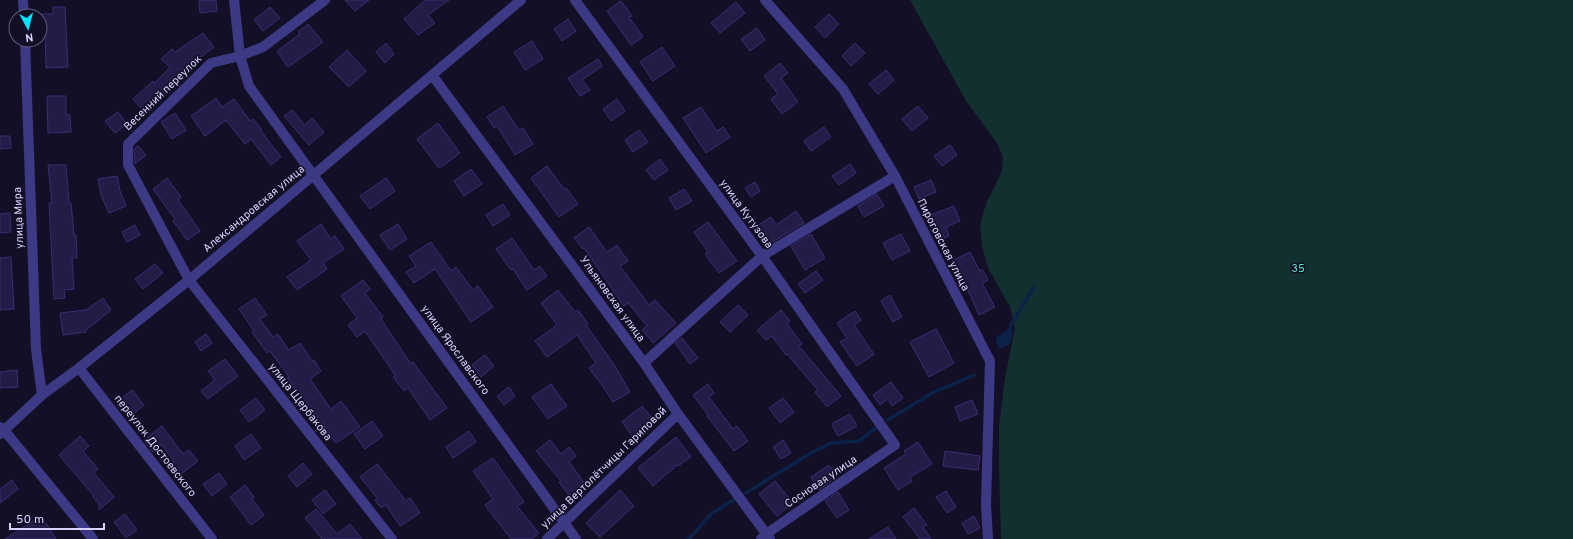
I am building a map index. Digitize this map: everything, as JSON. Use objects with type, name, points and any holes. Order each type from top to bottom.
[{"type":"street","name":"улица Ярославского","points":[[234,0],[240,56],[249,86],[576,539]]},
{"type":"street","name":"Весенний переулок","points":[[189,280],[128,164],[128,144],[211,63],[240,56],[263,47],[325,0]]},
{"type":"street","name":"Александровская улица","points":[[1,430],[42,395],[79,368],[189,280],[521,0]]},
{"type":"street","name":"улица Кутузова","points":[[575,0],[762,256],[895,445]]},
{"type":"street","name":"Пироговская улица","points":[[765,0],[843,89],[894,176],[990,361],[986,504],[988,539]]},
{"type":"street","name":"улица Мира","points":[[25,48],[36,349],[42,395]]},
{"type":"street","name":"Ульяновская улица","points":[[432,75],[644,363],[678,414],[766,537]]},
{"type":"street","points":[[644,363],[762,256],[894,176]]},
{"type":"street","name":"улица Щербакова","points":[[189,280],[392,539]]},
{"type":"street","name":"переулок Достоевского","points":[[79,368],[212,539]]},
{"type":"street","name":"улица Вертолётчицы Гариповой","points":[[547,539],[678,414]]},
{"type":"street","points":[[1,430],[93,539]]},
{"type":"street","name":"Сосновая улица","points":[[766,537],[895,445]]},
{"type":"green space","name":"35","points":[[910,0],[1573,0],[1573,539],[1001,539],[999,426],[1005,378],[1015,328],[1010,307],[988,268],[982,246],[980,225],[986,204],[1002,171],[1003,157],[997,143],[966,101]]},
{"type":"water","points":[[1011,325],[1013,331],[1010,344],[1000,349],[996,344],[997,337],[1006,331]]},
{"type":"building","points":[[216,0],[217,11],[200,13],[199,1]]},
{"type":"building","points":[[345,0],[369,0],[355,11]]},
{"type":"building","points":[[425,0],[449,0],[428,15],[435,23],[418,35],[404,19]]},
{"type":"building","points":[[621,1],[632,16],[629,17],[643,37],[631,45],[607,11]]},
{"type":"building","points":[[736,2],[745,13],[720,33],[711,23]]},
{"type":"building","points":[[53,7],[65,7],[68,67],[46,68],[45,48],[48,48],[48,14],[53,14]]},
{"type":"building","points":[[270,7],[280,18],[263,31],[254,20]]},
{"type":"building","points":[[829,14],[839,24],[825,38],[815,27]]},
{"type":"building","points":[[568,19],[576,31],[562,41],[554,29]]},
{"type":"building","points":[[308,24],[323,42],[288,67],[277,51],[300,34],[298,32]]},
{"type":"building","points":[[757,28],[765,40],[750,51],[741,39]]},
{"type":"building","points":[[203,33],[214,47],[189,66],[191,68],[174,84],[142,109],[133,99],[153,81],[155,83],[170,67],[161,59],[172,49],[175,52]]},
{"type":"building","points":[[532,41],[543,59],[525,70],[514,52]]},
{"type":"building","points":[[386,43],[394,54],[385,63],[376,52]]},
{"type":"building","points":[[855,43],[865,53],[851,66],[842,56]]},
{"type":"building","points":[[662,47],[675,66],[653,81],[640,62]]},
{"type":"building","points":[[347,50],[366,71],[349,87],[329,67]]},
{"type":"building","points":[[598,59],[602,66],[582,80],[590,90],[580,96],[568,78]]},
{"type":"building","points":[[780,63],[788,73],[781,78],[798,102],[782,114],[771,99],[778,94],[764,76]]},
{"type":"building","points":[[886,70],[894,80],[878,94],[869,84]]},
{"type":"building","points":[[47,96],[66,96],[66,115],[70,115],[71,132],[48,133]]},
{"type":"building","points":[[216,98],[222,107],[234,99],[250,121],[253,119],[262,130],[261,131],[281,157],[271,165],[251,139],[245,144],[226,120],[205,136],[191,116]]},
{"type":"building","points":[[617,99],[625,111],[611,121],[603,109]]},
{"type":"building","points":[[503,106],[519,130],[523,128],[533,144],[515,155],[497,126],[494,128],[487,117]]},
{"type":"building","points":[[918,106],[928,118],[912,131],[902,119]]},
{"type":"building","points":[[701,107],[717,131],[723,127],[730,137],[706,153],[683,118]]},
{"type":"building","points":[[292,110],[305,125],[312,118],[324,132],[309,145],[284,116]]},
{"type":"building","points":[[118,112],[127,124],[115,133],[105,121]]},
{"type":"building","points":[[175,113],[186,130],[172,139],[161,122]]},
{"type":"building","points":[[438,123],[460,153],[441,167],[438,167],[417,139]]},
{"type":"building","points":[[824,127],[831,137],[811,151],[804,141]]},
{"type":"building","points":[[639,130],[648,142],[633,152],[625,140]]},
{"type":"building","points":[[0,136],[10,136],[11,148],[0,149]]},
{"type":"building","points":[[950,145],[957,155],[942,166],[934,156]]},
{"type":"building","points":[[138,146],[146,155],[135,164],[134,149]]},
{"type":"building","points":[[660,159],[668,170],[654,180],[646,170]]},
{"type":"building","points":[[850,164],[856,173],[839,185],[832,176]]},
{"type":"building","points":[[48,165],[66,165],[69,203],[71,203],[74,235],[76,235],[77,258],[72,258],[74,289],[64,290],[65,298],[54,299],[49,203],[52,203]]},
{"type":"building","points":[[547,166],[564,189],[566,188],[578,204],[559,217],[531,178]]},
{"type":"building","points":[[471,169],[482,184],[464,196],[454,181]]},
{"type":"building","points":[[117,176],[120,191],[126,206],[109,213],[101,195],[98,179]]},
{"type":"building","points":[[167,178],[181,197],[178,200],[200,231],[187,240],[173,221],[175,219],[153,189]]},
{"type":"building","points":[[386,178],[395,191],[370,209],[360,196]]},
{"type":"building","points":[[931,180],[936,192],[919,199],[914,187]]},
{"type":"building","points":[[755,182],[760,191],[751,197],[745,188]]},
{"type":"building","points":[[684,189],[692,201],[676,210],[669,198]]},
{"type":"building","points":[[877,194],[884,206],[864,217],[858,206]]},
{"type":"building","points":[[503,204],[510,215],[493,226],[486,215]]},
{"type":"building","points":[[954,206],[960,221],[946,227],[949,236],[937,241],[928,216]]},
{"type":"building","points":[[796,211],[804,223],[769,244],[757,226],[771,217],[776,225]]},
{"type":"building","points":[[10,213],[11,232],[0,233],[0,214]]},
{"type":"building","points":[[708,222],[737,261],[719,273],[705,254],[708,252],[694,232]]},
{"type":"building","points":[[321,224],[331,239],[335,236],[344,249],[323,263],[327,269],[297,290],[287,277],[311,260],[297,241]]},
{"type":"building","points":[[398,224],[407,239],[390,250],[380,235]]},
{"type":"building","points":[[135,225],[140,235],[127,242],[122,232]]},
{"type":"building","points":[[589,227],[607,252],[617,245],[628,261],[620,266],[649,305],[655,300],[676,323],[653,343],[642,330],[647,326],[628,303],[624,306],[584,248],[583,249],[574,238]]},
{"type":"building","points":[[811,234],[825,258],[805,270],[791,246]]},
{"type":"building","points":[[901,234],[910,251],[892,260],[883,243]]},
{"type":"building","points":[[512,238],[534,270],[540,266],[547,276],[527,290],[513,269],[511,270],[496,249]]},
{"type":"building","points":[[431,242],[451,271],[456,267],[473,290],[478,286],[493,307],[471,322],[435,269],[414,283],[406,272],[416,266],[409,256]]},
{"type":"building","points":[[970,252],[980,271],[982,269],[988,280],[982,283],[995,307],[979,315],[961,275],[959,276],[952,261]]},
{"type":"building","points":[[11,257],[14,309],[0,310],[0,258]]},
{"type":"building","points":[[155,264],[163,273],[143,289],[135,279]]},
{"type":"building","points":[[816,271],[823,280],[805,293],[798,284]]},
{"type":"building","points":[[363,280],[370,289],[365,293],[383,317],[381,319],[411,364],[413,362],[447,408],[430,420],[408,388],[404,391],[393,377],[395,375],[365,331],[357,337],[348,325],[357,318],[341,296]]},
{"type":"building","points":[[558,290],[575,312],[578,310],[588,324],[586,325],[615,366],[630,392],[613,402],[589,368],[596,363],[577,335],[547,357],[535,341],[557,325],[541,303]]},
{"type":"building","points":[[890,295],[902,317],[893,322],[881,301]]},
{"type":"building","points":[[103,298],[111,310],[86,330],[86,332],[63,335],[60,313],[86,310]]},
{"type":"building","points":[[255,298],[267,315],[260,319],[273,337],[278,334],[289,350],[300,343],[312,361],[314,360],[321,371],[310,379],[331,409],[341,401],[360,427],[336,443],[287,378],[289,377],[270,351],[267,353],[252,332],[254,331],[239,309]]},
{"type":"building","points":[[738,305],[748,315],[730,332],[720,322]]},
{"type":"building","points":[[781,310],[790,321],[787,324],[802,344],[799,346],[841,396],[827,407],[815,392],[818,390],[787,354],[786,355],[772,336],[766,340],[757,330]]},
{"type":"building","points":[[855,311],[861,320],[854,325],[874,354],[857,366],[840,342],[847,338],[837,323]]},
{"type":"building","points":[[936,329],[954,363],[929,377],[910,342]]},
{"type":"building","points":[[206,334],[212,343],[201,351],[195,342]]},
{"type":"building","points":[[682,338],[698,358],[690,364],[675,343]]},
{"type":"building","points":[[485,355],[494,366],[481,377],[472,365]]},
{"type":"building","points":[[225,359],[238,376],[208,399],[201,391],[215,380],[208,371]]},
{"type":"building","points":[[17,370],[18,387],[0,388],[0,372]]},
{"type":"building","points":[[891,382],[903,398],[892,406],[888,399],[880,405],[873,395]]},
{"type":"building","points":[[551,384],[567,406],[548,419],[532,397]]},
{"type":"building","points":[[708,384],[714,393],[709,397],[733,429],[737,426],[748,441],[734,451],[693,395]]},
{"type":"building","points":[[509,387],[515,396],[504,405],[497,396]]},
{"type":"building","points":[[132,390],[144,405],[133,414],[129,410],[124,413],[116,403]]},
{"type":"building","points":[[256,398],[265,410],[249,422],[240,410]]},
{"type":"building","points":[[783,398],[794,412],[780,423],[769,408]]},
{"type":"building","points":[[972,400],[978,414],[960,421],[955,407]]},
{"type":"building","points":[[642,406],[655,422],[634,438],[622,422]]},
{"type":"building","points":[[850,414],[857,426],[838,436],[833,427],[833,423]]},
{"type":"building","points":[[372,421],[383,436],[365,449],[354,434]]},
{"type":"building","points":[[162,426],[183,454],[189,450],[198,461],[180,475],[171,464],[174,461],[162,445],[153,452],[144,440]]},
{"type":"building","points":[[469,431],[476,442],[453,458],[446,447]]},
{"type":"building","points":[[251,434],[261,448],[244,460],[235,446]]},
{"type":"building","points":[[80,436],[89,446],[83,451],[98,469],[94,473],[114,497],[99,510],[99,504],[93,497],[94,496],[59,455]]},
{"type":"building","points":[[676,437],[691,457],[678,466],[677,465],[653,486],[638,468]]},
{"type":"building","points":[[550,440],[561,454],[569,447],[576,456],[569,462],[586,485],[570,497],[559,482],[561,481],[536,451]]},
{"type":"building","points":[[783,440],[791,453],[781,459],[773,447]]},
{"type":"building","points":[[918,442],[932,464],[910,477],[912,481],[898,490],[884,468],[906,454],[904,451]]},
{"type":"building","points":[[945,451],[980,456],[978,470],[943,466]]},
{"type":"building","points":[[493,458],[524,502],[517,506],[539,533],[532,539],[511,539],[485,505],[493,499],[473,471]]},
{"type":"building","points":[[303,463],[312,474],[297,487],[288,476]]},
{"type":"building","points":[[377,464],[406,501],[410,498],[420,513],[400,526],[386,505],[381,508],[375,500],[377,498],[360,477]]},
{"type":"building","points":[[829,465],[836,475],[829,479],[831,481],[819,490],[811,477]]},
{"type":"building","points":[[219,473],[227,484],[212,496],[203,484]]},
{"type":"building","points":[[12,480],[18,489],[0,503],[0,489]]},
{"type":"building","points":[[775,481],[793,503],[777,516],[759,494]]},
{"type":"building","points":[[245,485],[254,497],[252,499],[264,515],[251,525],[230,497]]},
{"type":"building","points":[[325,490],[336,504],[323,514],[312,500]]},
{"type":"building","points":[[620,490],[634,506],[600,537],[586,523]]},
{"type":"building","points":[[946,491],[956,507],[947,513],[936,497]]},
{"type":"building","points":[[838,492],[849,510],[837,518],[825,501]]},
{"type":"building","points":[[914,508],[927,525],[923,527],[931,539],[920,539],[903,517]]},
{"type":"building","points":[[316,509],[337,534],[350,524],[362,539],[322,539],[305,518]]},
{"type":"building","points":[[125,514],[137,530],[126,538],[114,522]]},
{"type":"building","points":[[41,516],[56,539],[5,539]]},
{"type":"building","points":[[974,516],[980,528],[968,534],[962,523]]},
{"type":"building","points":[[888,527],[896,539],[869,539]]},
{"type":"waterway","points":[[1011,325],[1034,287]]},
{"type":"waterway","points":[[888,420],[932,393],[974,375]]},
{"type":"waterway","points":[[746,493],[809,454],[831,443],[859,441],[876,428]]},
{"type":"waterway","points":[[689,539],[711,514],[735,499]]}]
